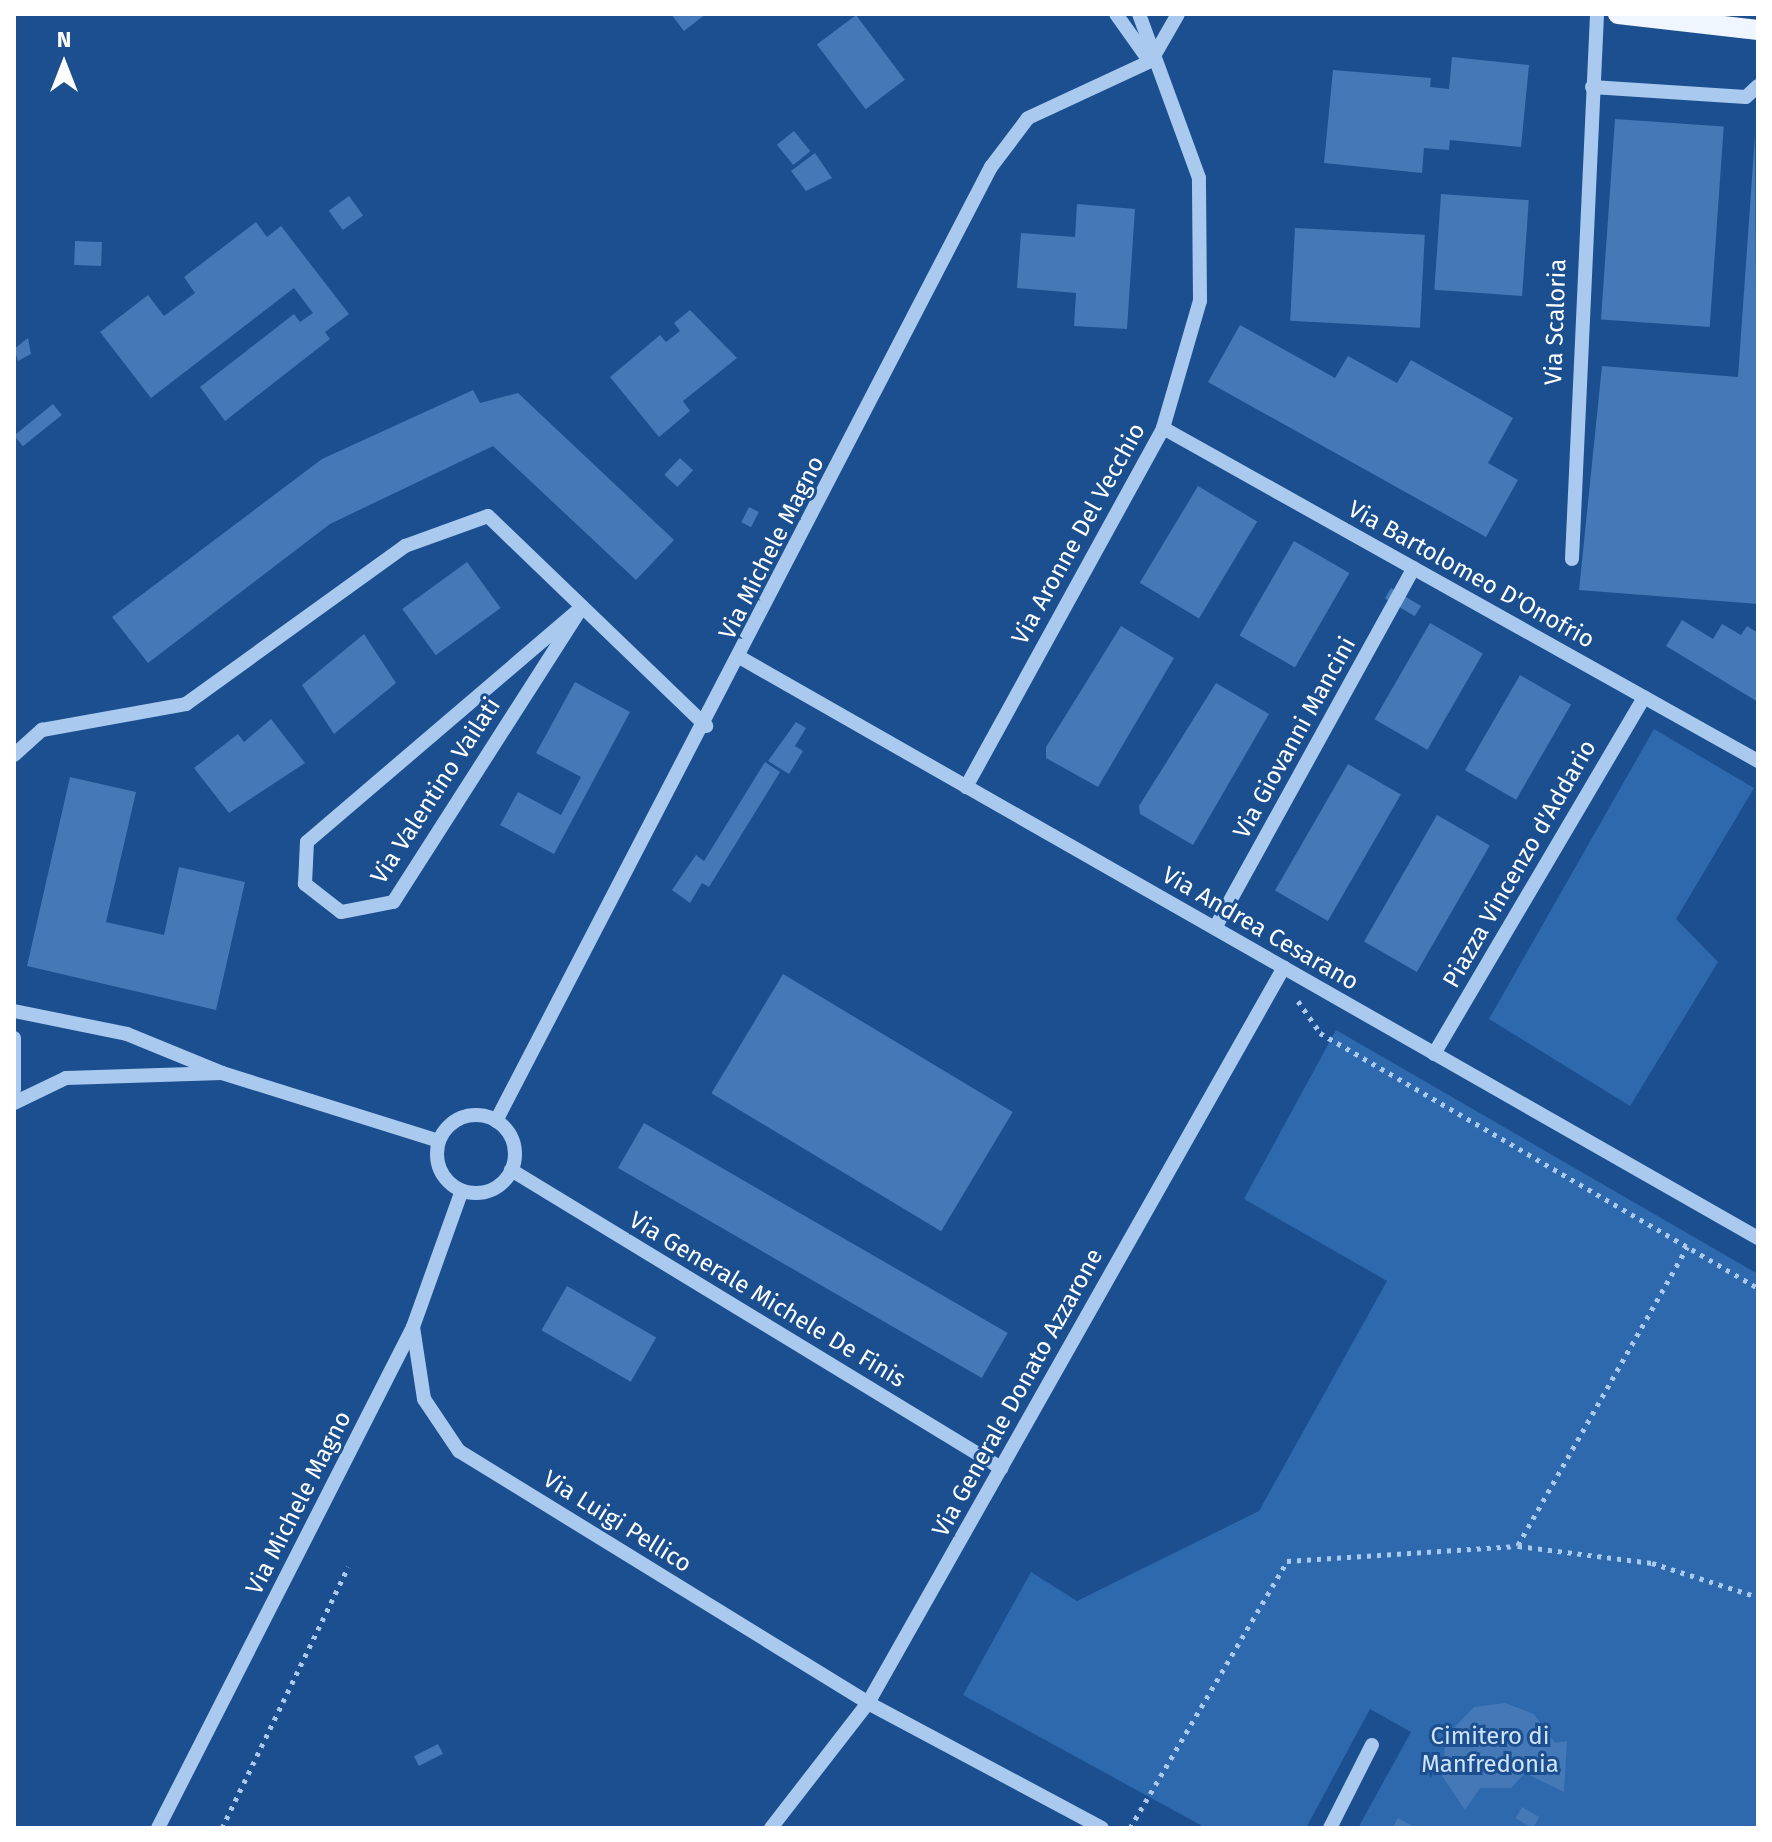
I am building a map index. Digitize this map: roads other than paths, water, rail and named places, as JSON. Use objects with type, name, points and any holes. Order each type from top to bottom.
[{"type":"main road","points":[[1618,14],[1758,30]]},
{"type":"street","points":[[1116,14],[1151,61],[1178,14]]},
{"type":"street","name":"Via Aronne Del Vecchio","points":[[966,787],[1163,428],[1200,301],[1199,178],[1151,61],[1139,14]]},
{"type":"street","name":"Via Scaloria","points":[[1572,559],[1597,14]]},
{"type":"street","name":"Via Michele Magno","points":[[496,1121],[706,726],[991,167],[1028,118],[1151,61]]},
{"type":"street","points":[[1592,87],[1746,97],[1758,86]]},
{"type":"street","name":"Via Bartolomeo D'Onofrio","points":[[1163,428],[1758,761]]},
{"type":"street","points":[[14,755],[42,730],[186,704],[405,546],[488,516],[706,726]]},
{"type":"street","name":"Via Giovanni Mancini","points":[[1215,928],[1414,568]]},
{"type":"street","name":"Via Valentino Vailati","points":[[582,607],[393,902],[341,912],[305,884],[307,842],[582,607]]},
{"type":"street","name":"Via Andrea Cesarano","points":[[741,658],[1758,1238]]},
{"type":"street","name":"Piazza Vincenzo d'Addario","points":[[1434,1054],[1644,697]]},
{"type":"street","name":"Via Generale Donato Azzarone","points":[[771,1828],[868,1703],[1284,967]]},
{"type":"street","points":[[14,1011],[127,1034],[222,1073],[439,1141]]},
{"type":"street","points":[[14,1038],[14,1090]]},
{"type":"street","points":[[14,1103],[66,1078],[222,1073]]},
{"type":"street","points":[[463,1118],[496,1121],[514,1149],[511,1170],[490,1190],[462,1190],[439,1166],[439,1141],[463,1118]]},
{"type":"street","name":"Via Generale Michele De Finis","points":[[511,1170],[1001,1468]]},
{"type":"street","name":"Via Michele Magno","points":[[158,1828],[413,1327],[462,1190]]},
{"type":"street","name":"Via Luigi Pellico","points":[[413,1327],[424,1399],[459,1451],[868,1703],[1102,1828]]},
{"type":"street","points":[[1330,1828],[1372,1745]]},
{"type":"park label","name":"Cimitero di Manfredonia","points":[[1490,1751]]}]
